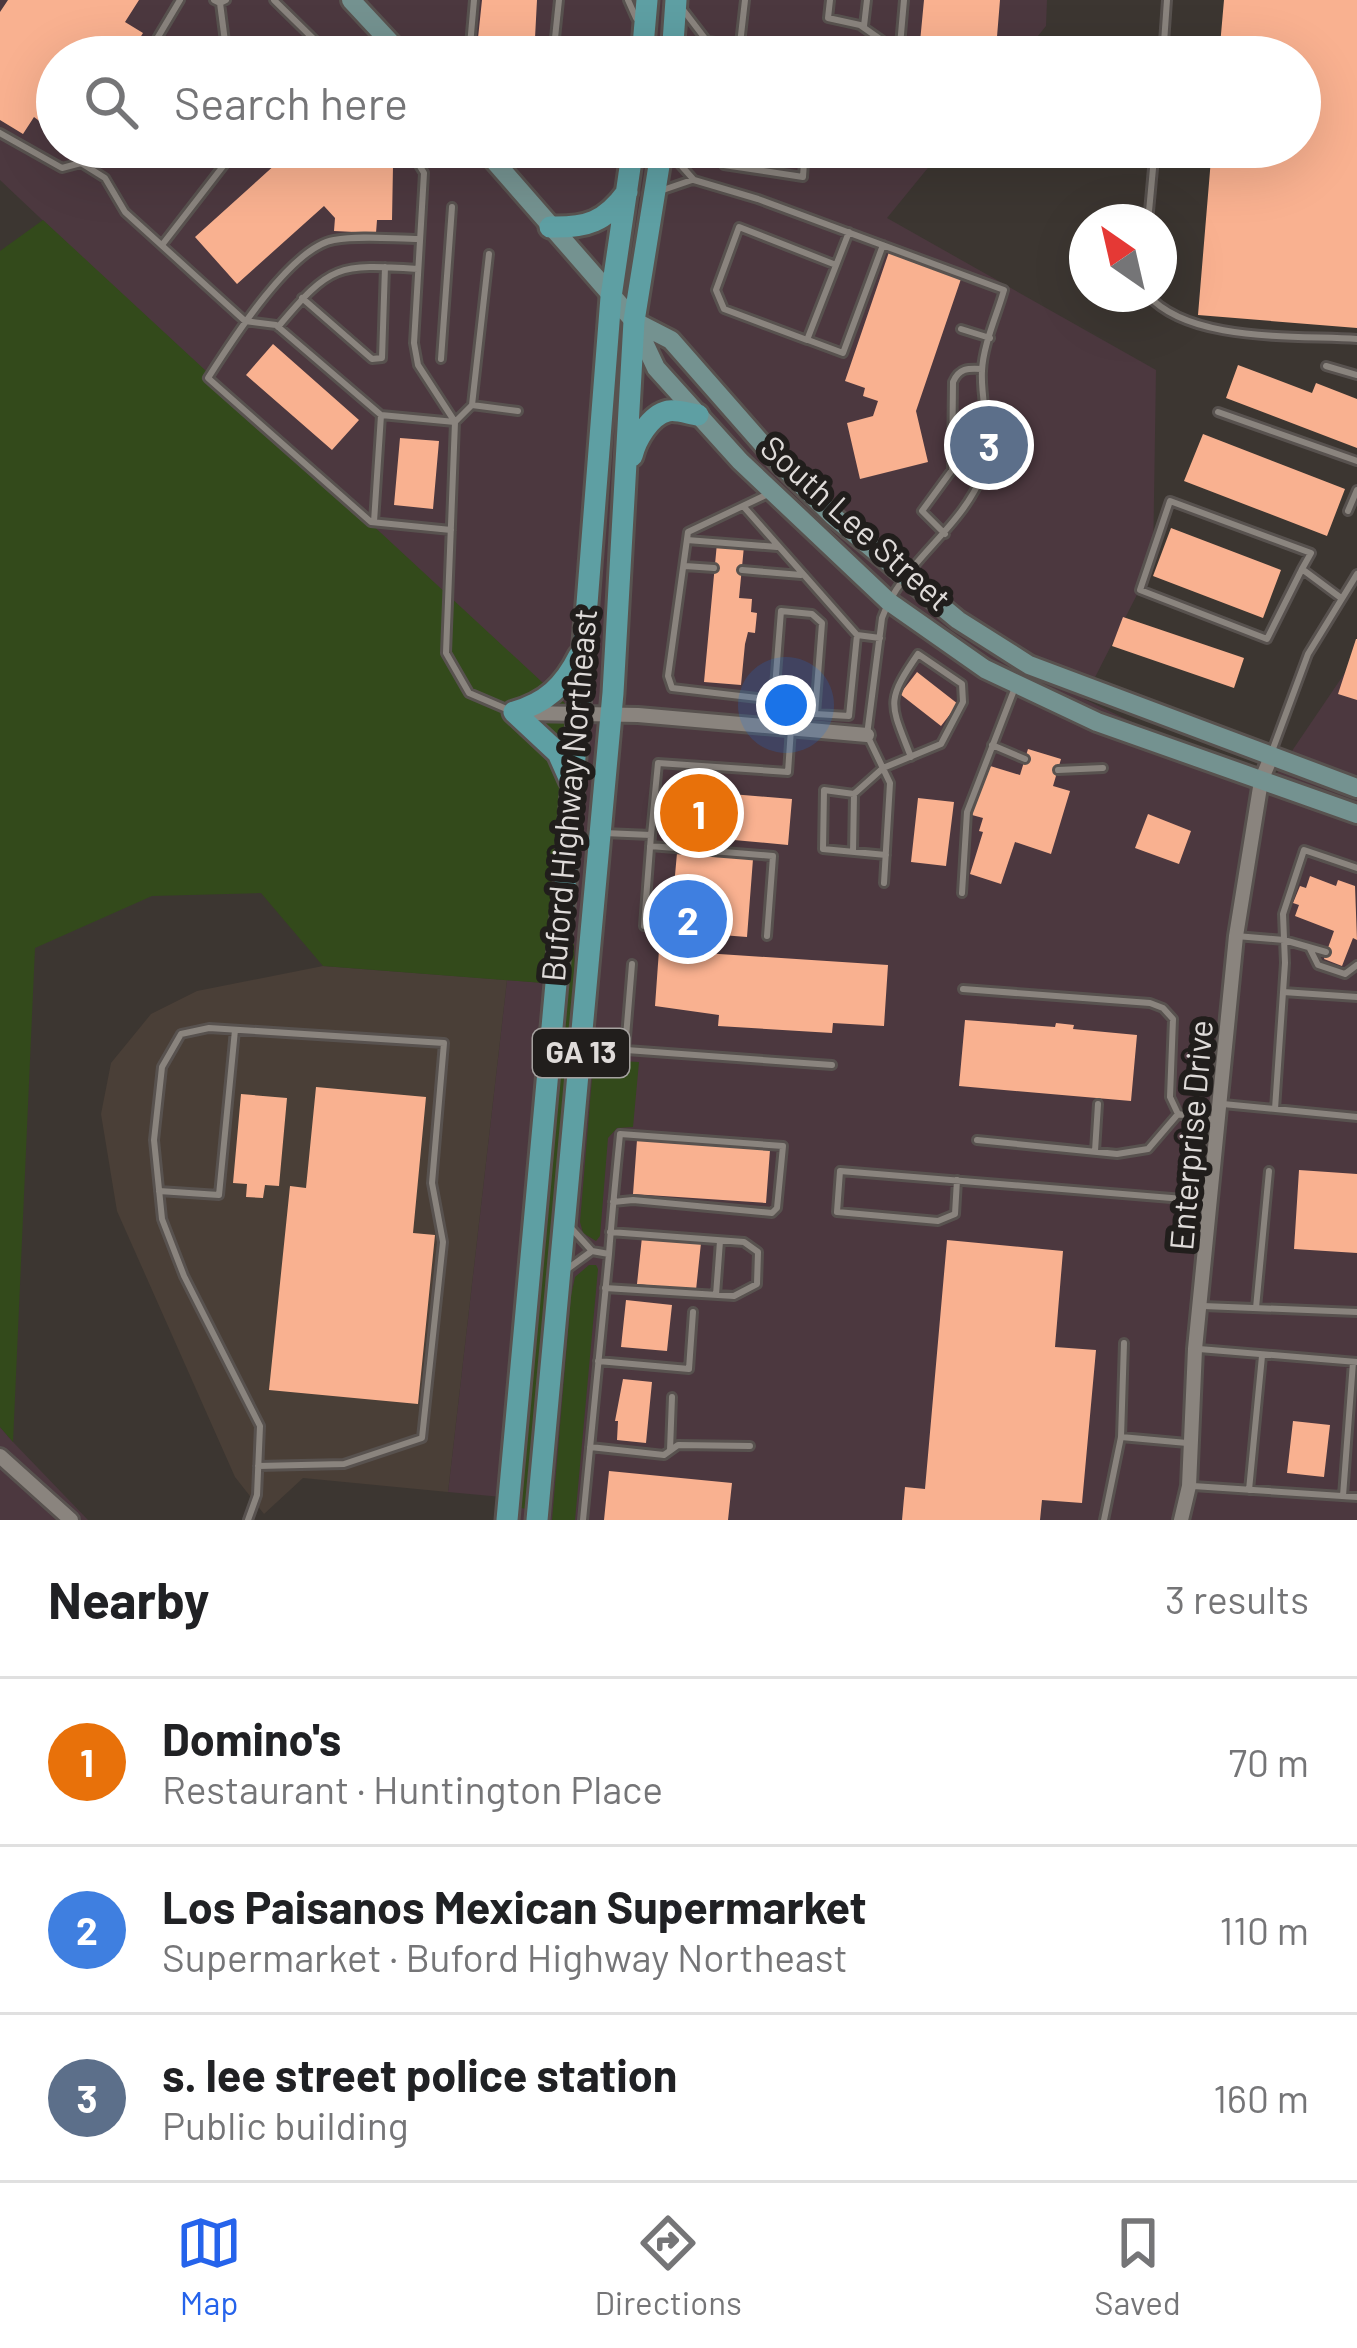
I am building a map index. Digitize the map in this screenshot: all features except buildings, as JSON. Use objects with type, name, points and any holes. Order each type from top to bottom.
[{"type":"main road","points":[[351,0],[384,36]]},
{"type":"main road","points":[[644,36],[647,0]]},
{"type":"main road","points":[[674,36],[677,0]]},
{"type":"main road","name":"South Lee Street","points":[[500,168],[634,321],[656,368],[698,415],[771,492],[888,602],[985,669],[1096,722],[1357,814]]},
{"type":"main road","name":"Buford Highway Northeast","points":[[537,1520],[601,833],[634,321],[660,168]]},
{"type":"main road","points":[[550,227],[583,228],[599,222],[631,169]]},
{"type":"main road","name":"GA 13","points":[[507,1520],[611,297],[631,169]]},
{"type":"main road","name":"South Lee Street","points":[[634,321],[671,340],[779,463],[958,620],[1029,665],[1357,788]]},
{"type":"main road","points":[[625,486],[635,443],[652,420],[668,411],[698,415]]},
{"type":"main road","points":[[514,712],[549,697],[569,676],[584,648]]},
{"type":"main road","points":[[514,712],[558,753],[572,786]]},
{"type":"street","points":[[514,712],[867,735]]},
{"type":"street","name":"Enterprise Drive","points":[[1181,1520],[1189,1486],[1196,1349],[1236,936],[1262,781],[1271,757]]},
{"type":"street","points":[[0,1456],[71,1520]]},
{"type":"lane","points":[[159,36],[180,0]]},
{"type":"lane","points":[[274,0],[311,36]]},
{"type":"lane","points":[[471,36],[473,0]]},
{"type":"lane","points":[[555,36],[559,0]]},
{"type":"lane","points":[[628,0],[639,36]]},
{"type":"lane","points":[[677,0],[702,36]]},
{"type":"lane","points":[[737,36],[745,0]]},
{"type":"lane","points":[[830,0],[827,18],[864,27],[876,36]]},
{"type":"lane","points":[[864,27],[868,0]]},
{"type":"lane","points":[[901,36],[904,0]]},
{"type":"lane","points":[[1164,36],[1167,0]]},
{"type":"lane","points":[[220,1],[224,36]]},
{"type":"lane","points":[[0,133],[36,153]]},
{"type":"lane","points":[[88,168],[105,178],[125,212],[245,321],[278,327],[381,415],[455,422]]},
{"type":"lane","points":[[161,245],[221,168]]},
{"type":"lane","points":[[421,168],[414,343],[418,365],[455,422],[446,653],[469,693],[514,712]]},
{"type":"lane","points":[[680,168],[694,180],[1004,290],[982,368],[986,466],[969,505],[888,602],[867,735]]},
{"type":"lane","points":[[744,168],[802,177],[803,168]]},
{"type":"lane","points":[[1150,204],[1153,168]]},
{"type":"lane","points":[[656,192],[694,180]]},
{"type":"lane","points":[[440,359],[452,207]]},
{"type":"lane","points":[[836,265],[739,227],[716,290],[724,309],[843,353],[883,245]]},
{"type":"lane","points":[[807,340],[849,232]]},
{"type":"lane","points":[[420,238],[330,240],[304,255],[245,321],[208,378],[374,522],[451,530]]},
{"type":"lane","points":[[455,422],[472,405],[490,254]]},
{"type":"lane","points":[[278,327],[329,273],[359,266],[418,269]]},
{"type":"lane","points":[[302,298],[372,359],[382,358],[385,267]]},
{"type":"lane","points":[[1168,312],[1204,328],[1357,339]]},
{"type":"lane","points":[[961,329],[990,338]]},
{"type":"lane","points":[[1326,366],[1357,375]]},
{"type":"lane","points":[[945,534],[922,511],[952,470],[953,382],[967,368],[982,368]]},
{"type":"lane","points":[[472,405],[518,411]]},
{"type":"lane","points":[[1218,412],[1357,461]]},
{"type":"lane","points":[[374,522],[381,415]]},
{"type":"lane","points":[[1348,511],[1357,490]]},
{"type":"lane","points":[[771,492],[688,532],[668,676],[672,688],[774,700]]},
{"type":"lane","points":[[1170,501],[1311,553],[1302,569],[1267,639],[1140,590],[1170,501]]},
{"type":"lane","points":[[744,507],[857,635],[880,638]]},
{"type":"lane","points":[[687,540],[777,547]]},
{"type":"lane","points":[[685,566],[714,568]]},
{"type":"lane","points":[[1302,569],[1341,598]]},
{"type":"lane","points":[[742,571],[801,575]]},
{"type":"lane","points":[[1271,757],[1308,654],[1357,574]]},
{"type":"lane","points":[[815,713],[822,622],[812,614],[782,611],[774,700],[780,710],[849,716],[867,735],[890,783],[884,883]]},
{"type":"lane","points":[[911,757],[896,718],[893,689],[931,632]]},
{"type":"lane","points":[[849,716],[857,635]]},
{"type":"lane","points":[[853,852],[854,794],[883,768],[941,744],[963,702],[962,684],[918,654]]},
{"type":"lane","points":[[962,893],[967,812],[1017,685]]},
{"type":"lane","points":[[644,926],[658,763],[788,772],[792,727]]},
{"type":"lane","points":[[992,745],[1025,759]]},
{"type":"lane","points":[[1058,770],[1103,768]]},
{"type":"lane","points":[[854,794],[824,790],[823,849],[886,855]]},
{"type":"lane","points":[[601,833],[650,835]]},
{"type":"lane","points":[[650,846],[773,856],[767,936]]},
{"type":"lane","points":[[1275,1109],[1285,940],[1282,914],[1304,850],[1357,868]]},
{"type":"lane","points":[[1236,936],[1285,940],[1326,952]]},
{"type":"lane","points":[[1309,946],[1318,965],[1345,974],[1357,965]]},
{"type":"lane","points":[[1345,960],[1357,965]]},
{"type":"lane","points":[[625,1049],[632,964]]},
{"type":"lane","points":[[963,989],[1150,1003],[1163,1008],[1173,1018],[1170,1097],[1178,1114]]},
{"type":"lane","points":[[1283,992],[1357,997]]},
{"type":"lane","points":[[248,1520],[257,1495],[258,1466],[260,1426],[184,1276],[162,1219],[154,1140],[162,1067],[181,1034],[208,1028],[444,1042],[432,1183],[443,1242],[422,1438],[344,1464],[258,1466]]},
{"type":"lane","points":[[159,1191],[219,1195],[235,1030]]},
{"type":"lane","points":[[582,1046],[832,1064]]},
{"type":"lane","points":[[1095,1151],[1098,1104]]},
{"type":"lane","points":[[1221,1104],[1357,1117]]},
{"type":"lane","points":[[1178,1114],[1218,1121]]},
{"type":"lane","points":[[977,1140],[1117,1154],[1148,1149],[1178,1114]]},
{"type":"lane","points":[[583,1520],[620,1134],[783,1146],[777,1208],[772,1213],[614,1202]]},
{"type":"lane","points":[[957,1180],[955,1214],[938,1221],[837,1212],[840,1171],[957,1180],[1211,1202]]},
{"type":"lane","points":[[1256,1308],[1269,1171]]},
{"type":"lane","points":[[566,1220],[592,1251],[609,1254]]},
{"type":"lane","points":[[605,1288],[734,1296],[758,1284],[758,1252],[744,1242],[610,1232]]},
{"type":"lane","points":[[716,1294],[720,1240]]},
{"type":"lane","points":[[561,1275],[592,1251]]},
{"type":"lane","points":[[1203,1306],[1357,1312]]},
{"type":"lane","points":[[598,1361],[689,1369],[693,1312]]},
{"type":"lane","points":[[1104,1520],[1121,1437],[1124,1343]]},
{"type":"lane","points":[[1196,1349],[1355,1362],[1343,1496]]},
{"type":"lane","points":[[1249,1490],[1262,1354]]},
{"type":"lane","points":[[670,1450],[672,1397]]},
{"type":"lane","points":[[1121,1437],[1191,1444]]},
{"type":"lane","points":[[590,1447],[664,1454],[678,1444],[750,1446]]},
{"type":"lane","points":[[1189,1486],[1357,1497]]},
{"type":"shaded area","points":[[0,0],[1047,0],[1046,26],[1038,36],[36,36],[36,168],[928,168],[887,218],[1156,370],[1153,563],[1084,699],[1207,758],[1275,776],[1357,655],[1357,1520],[513,1520],[513,1498],[448,1492],[507,980],[556,984],[186,356],[0,180]]},
{"type":"shaded area","points":[[323,966],[507,980],[448,1492],[303,1478],[264,1514],[235,1477],[117,1211],[101,1114],[111,1063],[151,1014],[197,991]]},
{"type":"shaded area","points":[[0,1427],[13,1442],[88,1520],[0,1520]]},
{"type":"green space","points":[[43,220],[583,720],[557,984],[323,966],[261,893],[152,896],[35,948],[13,1442],[0,1427],[0,251]]},
{"type":"green space","points":[[568,943],[574,944],[575,975],[527,1509],[521,1508],[520,1470]]},
{"type":"green space","points":[[601,1060],[639,1062],[633,1127],[617,1128],[608,1138],[596,1241],[583,1233],[580,1222],[593,1066]]},
{"type":"green space","points":[[589,1265],[598,1269],[575,1520],[552,1520],[571,1296],[575,1277]]},
{"type":"place","name":"s. lee street police station","points":[[989,445]]},
{"type":"place","name":"Domino's","points":[[699,813]]},
{"type":"place","name":"Los Paisanos Mexican Supermarket","points":[[688,919]]}]
